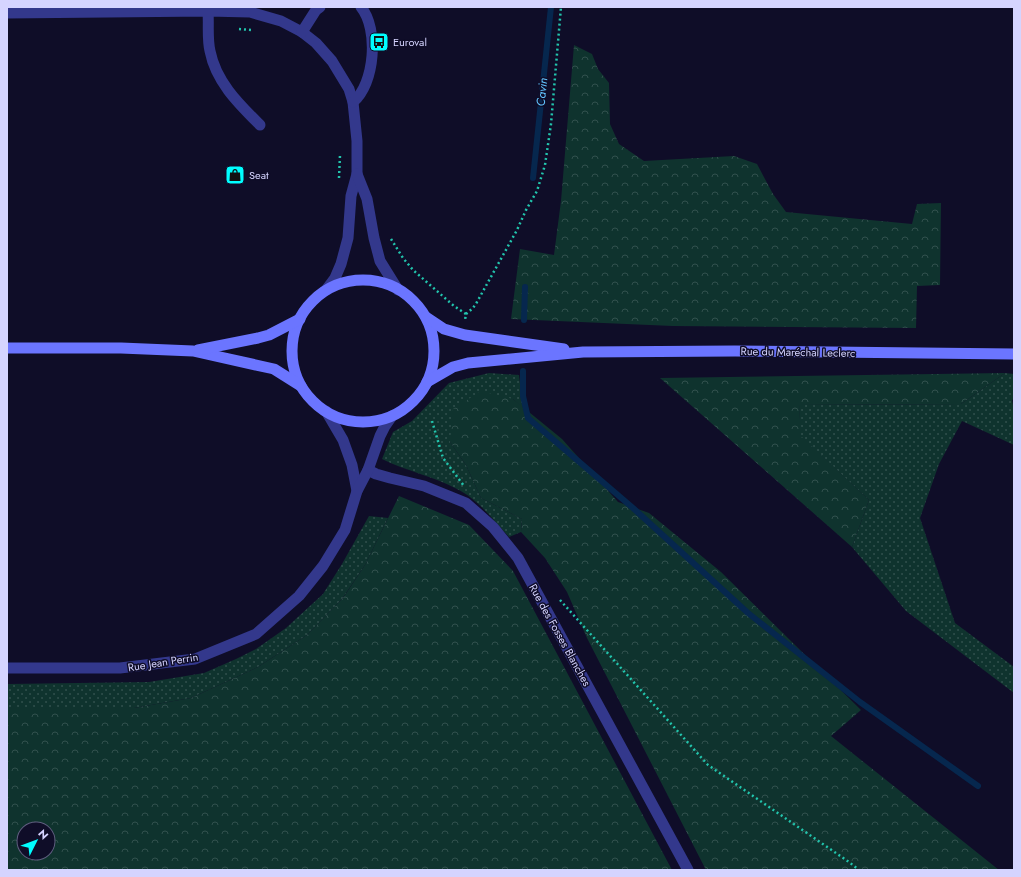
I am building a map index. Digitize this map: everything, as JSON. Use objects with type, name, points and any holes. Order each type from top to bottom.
[{"type":"main road","points":[[369,280],[391,286],[398,290],[410,298],[426,317],[434,341],[433,365],[427,382],[424,388],[408,407],[387,419],[363,423],[338,419],[317,406],[302,390],[293,369],[291,346],[296,324],[308,304],[326,290],[347,281],[369,280]]},
{"type":"main road","name":"Rue du Maréchal Leclerc","points":[[426,317],[444,328],[465,335],[583,352]]},
{"type":"main road","points":[[193,351],[258,338],[300,319]]},
{"type":"main road","points":[[7,348],[122,348],[193,351],[274,369],[301,386]]},
{"type":"main road","name":"Rue du Maréchal Leclerc","points":[[427,382],[453,367],[468,363],[583,352],[735,351],[1014,354]]},
{"type":"street","points":[[302,32],[316,10],[320,7]]},
{"type":"street","points":[[353,102],[367,82],[373,54],[370,26],[365,11],[361,7]]},
{"type":"street","points":[[7,13],[129,9],[250,12],[281,21],[302,32],[316,43],[332,61],[350,89],[353,102],[357,141],[357,174],[351,196],[348,238],[341,264],[335,278],[326,290]]},
{"type":"street","points":[[208,11],[210,51],[219,77],[239,104],[260,125]]},
{"type":"street","points":[[357,174],[367,199],[380,261],[398,290]]},
{"type":"street","name":"Rue Jean Perrin","points":[[326,411],[343,440],[352,465],[357,491]]},
{"type":"street","name":"Rue Jean Perrin","points":[[7,668],[120,668],[195,659],[256,634],[299,596],[323,566],[345,530],[357,491],[368,470],[380,436],[392,416]]},
{"type":"street","name":"Rue des Fosses Blanches","points":[[368,470],[383,476],[424,486],[466,503],[493,526],[518,558],[688,870]]},
{"type":"path","points":[[465,325],[466,314],[477,302],[537,191],[545,165],[561,7]]},
{"type":"path","points":[[389,235],[403,258],[413,270],[454,306],[466,314]]},
{"type":"path","points":[[432,421],[443,458],[466,487]]},
{"type":"path","points":[[559,599],[708,765],[859,870]]},
{"type":"green space","points":[[574,45],[592,54],[598,69],[609,83],[610,124],[619,144],[644,161],[734,156],[757,164],[773,194],[786,212],[912,224],[917,204],[941,203],[940,285],[917,286],[916,328],[673,326],[511,319],[520,249],[554,255],[561,201]]},
{"type":"green space","points":[[489,373],[519,375],[523,408],[513,399],[450,442],[466,465],[481,498],[522,519],[521,532],[509,537],[472,498],[465,493],[448,484],[382,459],[393,432],[412,421],[449,383]]},
{"type":"green space","points":[[1005,373],[1014,374],[1014,399],[1012,400],[1014,410],[1014,445],[962,421],[939,464],[920,518],[955,623],[1014,667],[1014,693],[906,611],[852,547],[869,500],[800,436],[799,405],[961,404]]},
{"type":"green space","points":[[1005,373],[961,404],[799,405],[801,436],[869,500],[852,547],[660,378]]},
{"type":"green space","points":[[481,391],[513,399],[562,439],[618,502],[649,513],[721,572],[861,710],[831,736],[999,870],[706,870],[587,638],[567,592],[545,558],[521,532],[522,519],[481,498],[466,465],[450,442],[453,409]]},
{"type":"green space","points":[[399,496],[469,525],[513,571],[672,870],[7,870],[7,708],[134,708],[191,698],[258,667],[307,635],[343,598],[365,565]]},
{"type":"green space","points":[[369,516],[388,518],[365,565],[342,599],[307,635],[258,667],[191,698],[134,708],[7,708],[7,684],[149,682],[204,673],[256,649],[286,628],[323,594]]},
{"type":"waterway","name":"Cavin","points":[[533,178],[551,7]]},
{"type":"waterway","name":"Cavin","points":[[524,320],[525,287]]},
{"type":"waterway","points":[[523,371],[523,396],[528,418],[633,508],[748,613],[860,702],[978,786]]},
{"type":"place","name":"Euroval","points":[[379,42]]},
{"type":"place","name":"Seat","points":[[235,175]]}]
